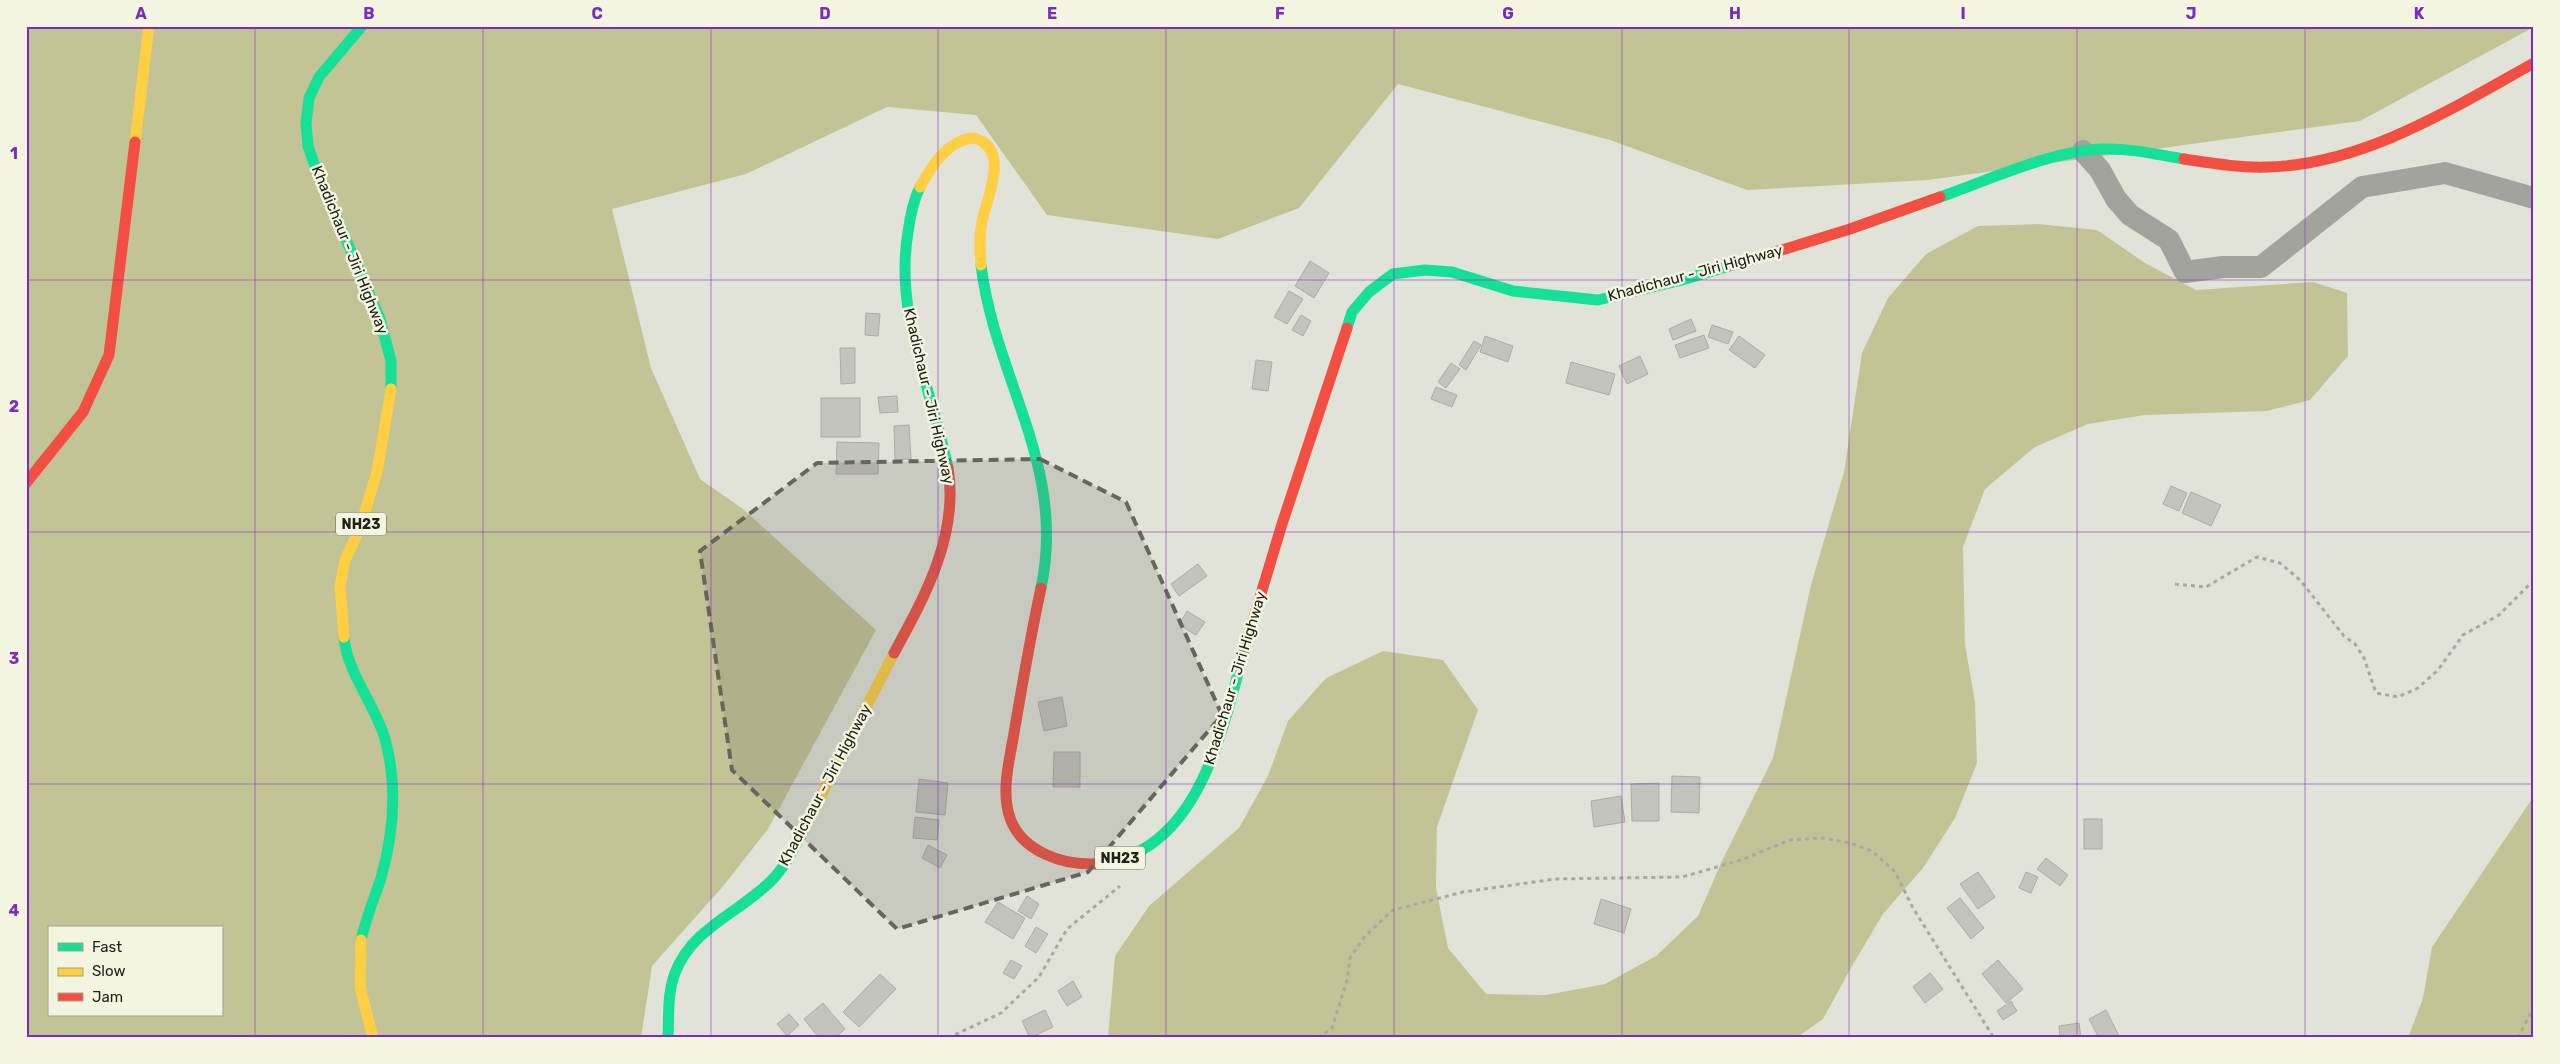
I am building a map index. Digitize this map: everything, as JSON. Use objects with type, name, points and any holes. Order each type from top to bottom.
[{"type":"main road","points":[[26,483],[83,412],[99,380],[108,355],[149,26]]},
{"type":"main road","name":"Khadichaur - Jiri Highway","points":[[362,26],[319,77],[309,98],[306,123],[308,146],[317,172],[380,319],[391,361],[392,385],[377,472],[360,528],[345,560],[340,586],[345,652],[372,706],[385,739],[394,792],[391,840],[380,880],[367,912],[360,942],[360,988],[373,1038]]},
{"type":"main road","name":"Khadichaur - Jiri Highway","points":[[668,1038],[669,1002],[674,974],[680,960],[693,942],[712,925],[770,882],[789,858],[935,573],[951,511],[951,490],[946,458],[908,315],[905,267],[911,213],[919,188],[940,156],[951,145],[964,139],[980,140],[989,147],[994,155],[994,177],[981,222],[980,243],[983,281],[994,328],[1041,473],[1048,520],[1048,542],[1042,589],[1032,631],[1007,779],[1006,798],[1008,816],[1020,836],[1047,856],[1072,864],[1098,864],[1135,854],[1162,834],[1190,804],[1203,780],[1220,732],[1260,593],[1352,312],[1370,292],[1392,274],[1425,270],[1452,272],[1513,291],[1555,297],[1598,300],[1682,280],[1822,237],[2053,158],[2083,151],[2112,149],[2217,163],[2266,167],[2307,165],[2347,153],[2415,125],[2534,63]]},
{"type":"street","points":[[2083,151],[2100,170],[2116,199],[2130,215],[2169,240],[2185,272],[2223,267],[2261,267],[2362,187],[2445,173],[2534,198]]},
{"type":"path","points":[[2175,584],[2206,587],[2257,557],[2280,563],[2300,580],[2344,636],[2355,644],[2364,658],[2376,693],[2398,696],[2418,688],[2438,670],[2463,635],[2499,615],[2534,580]]},
{"type":"path","points":[[1318,1038],[1332,1028],[1347,980],[1350,958],[1365,936],[1393,910],[1463,892],[1555,879],[1682,877],[1742,860],[1790,840],[1823,838],[1850,843],[1872,851],[1894,872],[1913,908],[1994,1038]]},
{"type":"path","points":[[948,1038],[1001,1013],[1038,977],[1067,930],[1122,884],[1135,854]]},
{"type":"path","points":[[2518,1038],[2534,1006]]},
{"type":"highlighted area","points":[[1040,459],[1126,502],[1222,715],[1088,872],[897,929],[732,770],[700,551],[817,463]]},
{"type":"green space","points":[[26,26],[2534,26],[2360,121],[1928,180],[1747,190],[1610,140],[1398,84],[1299,208],[1218,239],[1047,215],[976,115],[887,107],[746,174],[612,209],[651,368],[700,479],[743,509],[876,630],[768,829],[725,884],[652,966],[641,1038],[26,1038]]},
{"type":"green space","points":[[2038,224],[2097,230],[2145,263],[2196,290],[2313,282],[2347,293],[2348,356],[2310,400],[2267,411],[2145,415],[2088,424],[2035,447],[1985,489],[1963,547],[1965,645],[1975,702],[1977,763],[1955,818],[1923,868],[1883,914],[1823,1019],[1796,1038],[1108,1038],[1115,956],[1149,906],[1239,828],[1268,776],[1288,721],[1326,678],[1383,651],[1443,660],[1478,710],[1437,827],[1436,888],[1448,948],[1486,994],[1546,995],[1605,984],[1656,956],[1698,916],[1722,861],[1773,758],[1811,585],[1844,472],[1862,353],[1888,298],[1926,254],[1978,226]]},
{"type":"green space","points":[[2534,796],[2534,1038],[2408,1038],[2423,998],[2432,947]]},
{"type":"building","points":[[1310,261],[1329,273],[1314,298],[1295,286]]},
{"type":"building","points":[[1289,291],[1303,299],[1287,324],[1274,317]]},
{"type":"building","points":[[866,313],[880,314],[878,336],[865,335]]},
{"type":"building","points":[[1301,315],[1311,321],[1303,336],[1292,330]]},
{"type":"building","points":[[1691,319],[1696,331],[1673,340],[1669,329]]},
{"type":"building","points":[[1712,325],[1733,332],[1728,344],[1708,337]]},
{"type":"building","points":[[1704,335],[1709,348],[1680,358],[1675,345]]},
{"type":"building","points":[[1485,336],[1513,346],[1508,362],[1480,352]]},
{"type":"building","points":[[1739,336],[1765,355],[1755,368],[1729,350]]},
{"type":"building","points":[[1474,341],[1481,345],[1466,370],[1459,365]]},
{"type":"building","points":[[840,348],[855,348],[855,383],[841,384]]},
{"type":"building","points":[[1640,356],[1648,374],[1627,384],[1619,366]]},
{"type":"building","points":[[1256,360],[1272,362],[1268,391],[1252,389]]},
{"type":"building","points":[[1571,362],[1615,374],[1609,395],[1566,383]]},
{"type":"building","points":[[1451,363],[1460,369],[1446,388],[1438,382]]},
{"type":"building","points":[[1436,387],[1457,395],[1452,407],[1431,399]]},
{"type":"building","points":[[897,396],[898,412],[880,413],[878,397]]},
{"type":"building","points":[[821,398],[860,398],[860,437],[821,437]]},
{"type":"building","points":[[909,425],[911,459],[895,460],[894,426]]},
{"type":"building","points":[[837,442],[879,443],[878,474],[836,474]]},
{"type":"building","points":[[2171,486],[2187,493],[2179,511],[2163,504]]},
{"type":"building","points":[[2191,492],[2221,505],[2211,526],[2182,513]]},
{"type":"building","points":[[1198,564],[1207,576],[1179,596],[1171,584]]},
{"type":"building","points":[[1187,611],[1205,622],[1196,635],[1179,625]]},
{"type":"building","points":[[1062,697],[1067,726],[1044,731],[1038,702]]},
{"type":"building","points":[[1054,752],[1080,752],[1080,787],[1053,787]]},
{"type":"building","points":[[1672,776],[1700,777],[1699,813],[1671,812]]},
{"type":"building","points":[[919,779],[948,783],[945,815],[916,812]]},
{"type":"building","points":[[1659,783],[1659,821],[1632,821],[1631,784]]},
{"type":"building","points":[[1621,796],[1625,822],[1594,827],[1591,801]]},
{"type":"building","points":[[915,817],[939,820],[937,840],[913,838]]},
{"type":"building","points":[[2084,819],[2102,819],[2102,849],[2084,849]]},
{"type":"building","points":[[928,845],[947,855],[940,868],[922,858]]},
{"type":"building","points":[[2046,858],[2068,875],[2060,886],[2037,869]]},
{"type":"building","points":[[1978,872],[1995,897],[1978,909],[1960,884]]},
{"type":"building","points":[[2026,872],[2038,877],[2031,893],[2019,888]]},
{"type":"building","points":[[1027,896],[1039,904],[1031,919],[1018,911]]},
{"type":"building","points":[[1960,898],[1984,928],[1971,939],[1947,908]]},
{"type":"building","points":[[1601,899],[1631,909],[1624,933],[1594,924]]},
{"type":"building","points":[[998,902],[1025,918],[1013,939],[985,922]]},
{"type":"building","points":[[1036,927],[1048,934],[1036,953],[1025,946]]},
{"type":"building","points":[[1011,960],[1022,966],[1014,979],[1003,973]]},
{"type":"building","points":[[1998,960],[2023,989],[2006,1003],[1982,974]]},
{"type":"building","points":[[1930,973],[1943,989],[1925,1003],[1913,987]]},
{"type":"building","points":[[880,974],[896,989],[859,1027],[843,1012]]},
{"type":"building","points":[[1073,981],[1082,997],[1067,1006],[1058,991]]},
{"type":"building","points":[[2011,1001],[2017,1011],[2003,1020],[1997,1011]]},
{"type":"building","points":[[823,1003],[845,1029],[835,1038],[819,1038],[804,1019]]},
{"type":"building","points":[[1045,1010],[1053,1027],[1030,1038],[1022,1021]]},
{"type":"building","points":[[2106,1010],[2119,1036],[2116,1038],[2099,1038],[2089,1019]]},
{"type":"building","points":[[789,1014],[799,1025],[787,1036],[777,1024]]},
{"type":"building","points":[[2079,1023],[2081,1038],[2060,1038],[2059,1026]]},
{"type":"traffic: fast","points":[[362,26],[319,77],[309,98],[306,123],[308,146],[317,172],[380,319],[391,361],[391,389]]},
{"type":"traffic: fast","points":[[1940,197],[2021,167],[2084,151],[2124,150],[2184,159]]},
{"type":"traffic: fast","points":[[920,187],[912,209],[908,232],[905,263],[906,293],[910,322],[948,468]]},
{"type":"traffic: fast","points":[[981,265],[989,307],[1000,347],[1026,424],[1045,502],[1046,544],[1041,588]]},
{"type":"traffic: fast","points":[[1347,328],[1352,312],[1369,292],[1393,274],[1425,270],[1452,272],[1513,291],[1598,300],[1682,280],[1733,265]]},
{"type":"traffic: fast","points":[[344,637],[350,663],[375,713],[385,739],[392,774],[393,809],[389,843],[381,878],[361,940]]},
{"type":"traffic: fast","points":[[1095,864],[1130,856],[1159,838],[1182,813],[1201,783],[1215,749],[1227,714],[1245,647]]},
{"type":"traffic: fast","points":[[668,1038],[672,981],[683,957],[704,933],[771,881],[786,862],[805,827]]},
{"type":"traffic: slow","points":[[135,142],[149,26]]},
{"type":"traffic: slow","points":[[920,187],[941,155],[956,143],[974,138],[985,143],[992,152],[994,174],[981,227],[981,265]]},
{"type":"traffic: slow","points":[[344,637],[340,586],[345,560],[360,528],[377,472],[391,389]]},
{"type":"traffic: slow","points":[[805,827],[894,653]]},
{"type":"traffic: slow","points":[[361,940],[360,987],[373,1038]]},
{"type":"traffic: jam","points":[[2184,159],[2215,164],[2267,167],[2303,164],[2338,156],[2406,131],[2472,98],[2534,63]]},
{"type":"traffic: jam","points":[[26,483],[83,412],[109,355],[135,142]]},
{"type":"traffic: jam","points":[[1733,265],[1850,229],[1940,197]]},
{"type":"traffic: jam","points":[[1245,647],[1282,524],[1347,328]]},
{"type":"traffic: jam","points":[[894,653],[928,587],[944,541],[949,517],[948,468]]},
{"type":"traffic: jam","points":[[1041,588],[1009,760],[1006,784],[1007,807],[1016,830],[1034,848],[1057,859],[1083,864],[1095,864]]}]
